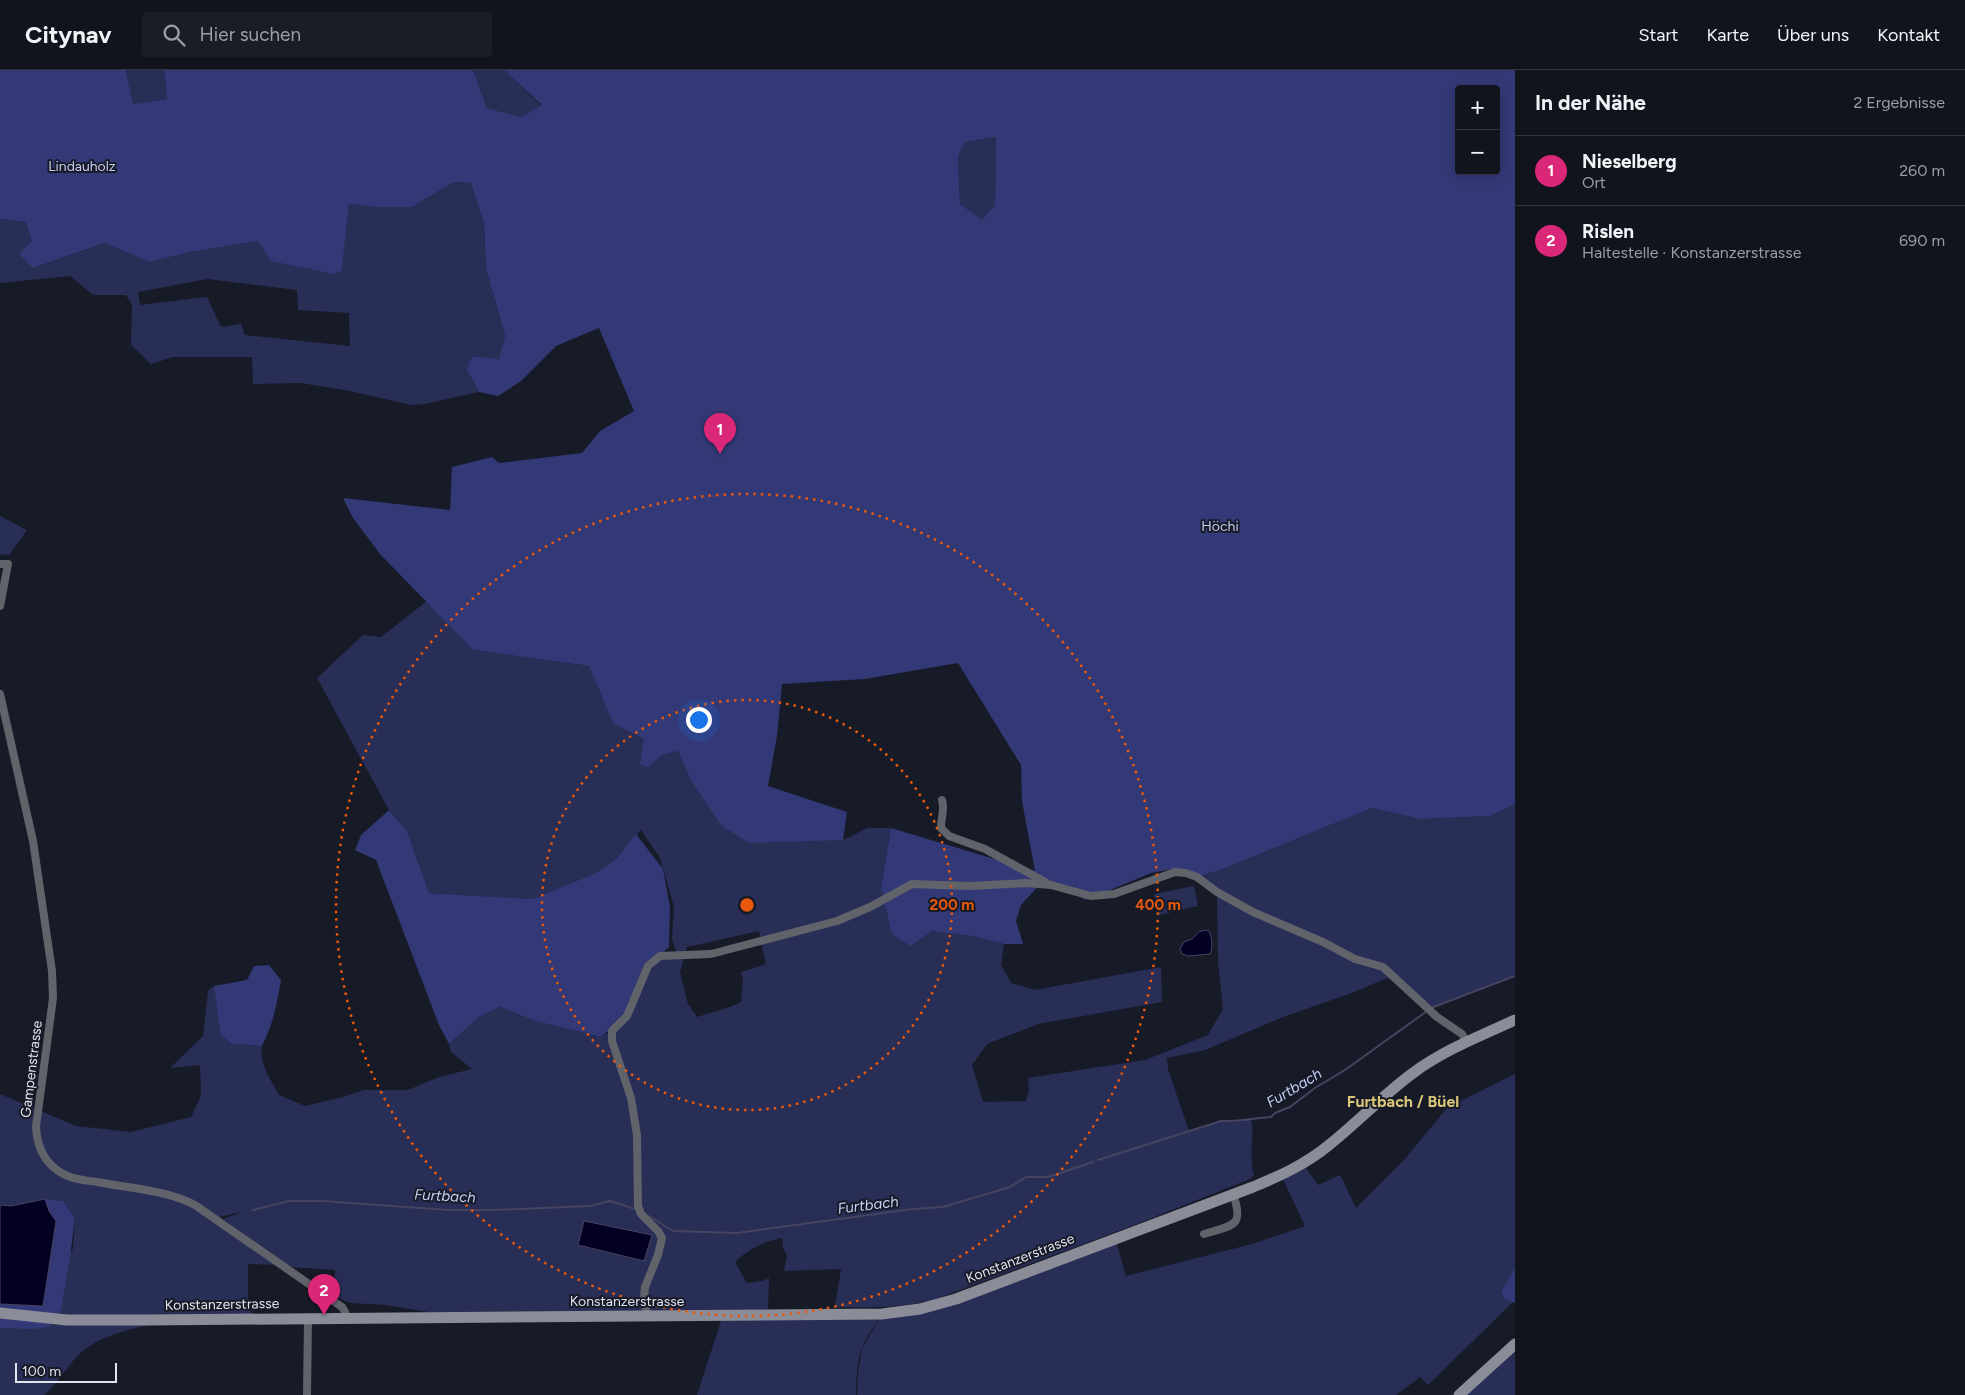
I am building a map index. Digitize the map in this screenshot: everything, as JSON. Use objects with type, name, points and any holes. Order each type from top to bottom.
[{"type":"main road","name":"Konstanzerstrasse","points":[[0,1313],[66,1320],[882,1314],[920,1309],[956,1299],[1278,1176],[1305,1162],[1330,1145],[1413,1073],[1434,1059],[1515,1020]]},
{"type":"main road","points":[[1459,1395],[1515,1344]]},
{"type":"street","points":[[0,564],[8,564],[0,606]]},
{"type":"street","name":"Gampenstrasse","points":[[0,694],[33,841],[52,970],[52,998],[36,1127],[38,1144],[42,1153],[50,1164],[65,1175],[168,1195],[195,1205],[342,1307],[345,1312],[345,1318]]},
{"type":"street","points":[[942,800],[944,807],[941,828],[948,836],[985,849],[1051,886]]},
{"type":"street","points":[[647,1316],[645,1287],[658,1256],[662,1240],[658,1231],[639,1211],[636,1128],[630,1098],[612,1041],[612,1030],[628,1016],[648,966],[660,956],[711,954],[837,921],[870,907],[912,884],[970,886],[1026,883],[1051,886],[1091,896],[1114,894],[1175,872],[1186,873],[1197,877],[1253,912],[1318,940],[1355,959],[1382,967],[1437,1017],[1462,1034],[1467,1042]]},
{"type":"street","points":[[1204,1234],[1233,1225],[1237,1221],[1239,1216],[1233,1194]]},
{"type":"street","points":[[307,1395],[308,1318]]},
{"type":"shaded area","points":[[126,70],[164,70],[167,99],[133,104]]},
{"type":"shaded area","points":[[473,70],[504,70],[542,106],[521,117],[487,108]]},
{"type":"shaded area","points":[[996,137],[995,205],[982,221],[960,204],[958,157],[965,142]]},
{"type":"shaded area","points":[[454,182],[471,183],[484,224],[486,268],[505,336],[500,359],[472,356],[470,377],[479,392],[425,404],[411,405],[345,390],[300,383],[253,384],[252,357],[173,357],[151,364],[131,345],[132,305],[126,295],[93,295],[70,276],[0,283],[0,219],[26,222],[32,241],[33,268],[106,243],[150,262],[191,252],[258,241],[342,270],[349,204],[376,207],[412,207]],"holes":[[[208,279],[297,290],[298,310],[349,313],[350,346],[245,335],[241,324],[221,327],[207,297],[140,305],[138,292]]]},
{"type":"shaded area","points":[[0,516],[27,530],[9,555],[0,554]]},
{"type":"shaded area","points":[[427,601],[473,650],[589,666],[613,722],[644,739],[648,766],[662,755],[678,751],[690,779],[843,840],[867,828],[891,828],[881,887],[931,931],[972,936],[1004,944],[1001,965],[1011,983],[1035,990],[1161,967],[1162,1002],[1038,1024],[987,1044],[972,1065],[983,1102],[1026,1101],[1029,1090],[1028,1078],[1145,1060],[1208,1035],[1223,1009],[1218,962],[1217,892],[1197,877],[1223,869],[1372,808],[1421,819],[1490,816],[1515,804],[1515,976],[1431,1008],[1394,977],[1385,979],[1283,1017],[1205,1050],[1167,1058],[1168,1069],[1189,1131],[1221,1121],[1235,1122],[1251,1118],[1252,1168],[1254,1175],[1250,1179],[1137,1224],[933,1300],[909,1305],[884,1307],[835,1307],[841,1269],[784,1271],[787,1256],[783,1248],[782,1238],[769,1241],[757,1247],[735,1262],[747,1283],[769,1278],[768,1309],[429,1312],[385,1305],[350,1303],[334,1296],[335,1270],[289,1267],[223,1219],[244,1211],[216,1218],[282,1265],[248,1264],[248,1303],[253,1319],[190,1321],[126,1330],[106,1337],[88,1347],[44,1395],[0,1395],[0,1328],[26,1328],[66,1320],[57,1316],[68,1254],[73,1249],[75,1218],[63,1201],[45,1199],[11,1206],[0,1205],[0,1094],[76,1126],[131,1132],[191,1117],[201,1096],[200,1065],[170,1068],[203,1036],[208,991],[214,986],[223,1036],[232,1044],[262,1046],[264,1065],[279,1095],[305,1106],[364,1090],[408,1090],[439,1077],[472,1069],[451,1052],[449,1044],[479,1017],[500,1007],[535,1021],[601,1037],[612,1031],[648,966],[660,956],[677,954],[672,939],[674,907],[660,858],[641,830],[617,858],[596,873],[532,899],[429,893],[407,831],[389,810],[317,678],[363,635],[381,637]],"holes":[[[759,931],[766,964],[741,972],[743,980],[741,1002],[697,1017],[688,1004],[680,972],[687,947]]]},
{"type":"shaded area","points":[[1194,886],[1198,906],[1159,915],[1154,894]]},
{"type":"shaded area","points":[[1205,930],[1209,931],[1211,936],[1212,946],[1210,954],[1188,956],[1182,954],[1180,949],[1184,942]]},
{"type":"shaded area","points":[[1515,1074],[1515,1267],[1501,1292],[1504,1299],[1513,1302],[1428,1385],[1420,1377],[1396,1395],[857,1395],[862,1349],[880,1317],[891,1317],[1115,1238],[1126,1276],[1252,1244],[1305,1226],[1283,1179],[1306,1168],[1318,1185],[1340,1175],[1356,1208],[1404,1160],[1447,1108]]},
{"type":"shaded area","points":[[45,1199],[49,1211],[56,1221],[43,1306],[0,1304],[0,1205],[11,1206]]},
{"type":"shaded area","points":[[584,1221],[652,1235],[644,1261],[578,1245]]},
{"type":"shaded area","points":[[722,1318],[877,1319],[877,1322],[862,1348],[857,1374],[856,1395],[697,1395]]},
{"type":"shaded area","points":[[1515,1348],[1515,1395],[1465,1395]]},
{"type":"green space","name":"Höchi","points":[[0,70],[126,70],[133,104],[167,99],[164,70],[473,70],[487,108],[521,117],[542,105],[504,70],[1515,70],[1515,804],[1490,816],[1421,819],[1372,808],[1223,869],[1197,877],[1172,869],[1151,873],[1086,900],[1045,879],[1021,905],[1016,921],[1023,944],[1004,944],[972,936],[931,931],[911,946],[892,934],[881,887],[891,828],[1035,871],[1022,801],[1021,765],[958,663],[865,679],[782,684],[777,736],[768,786],[847,812],[843,840],[749,843],[721,825],[690,779],[678,751],[662,755],[648,767],[640,764],[644,739],[613,723],[589,666],[473,650],[380,554],[353,518],[343,498],[450,510],[452,467],[492,457],[499,463],[582,453],[600,431],[634,411],[599,328],[556,346],[521,381],[498,396],[479,392],[467,370],[472,356],[499,359],[505,336],[486,268],[484,224],[471,183],[454,182],[412,207],[376,207],[349,204],[342,270],[335,274],[271,261],[258,241],[191,252],[150,262],[105,243],[33,268],[19,254],[32,241],[26,222],[0,219]],"holes":[[[996,137],[995,205],[982,220],[960,204],[958,157],[965,142]]]},
{"type":"green space","points":[[389,810],[407,831],[429,893],[532,899],[596,873],[617,858],[636,834],[663,869],[670,907],[669,947],[642,973],[626,1016],[601,1037],[535,1021],[500,1007],[479,1017],[449,1044],[439,1025],[376,860],[355,850],[361,835]]},
{"type":"green space","points":[[269,965],[281,980],[274,1014],[266,1038],[262,1046],[232,1044],[221,1035],[214,986],[247,980],[254,966]]},
{"type":"green space","points":[[45,1199],[63,1201],[75,1218],[61,1310],[51,1326],[34,1329],[0,1328],[0,1304],[43,1305],[56,1221],[49,1211]]},
{"type":"green space","points":[[1515,1267],[1515,1303],[1504,1299],[1501,1292]]},
{"type":"waterway","name":"Furtbach","points":[[1431,1008],[1515,976]]},
{"type":"waterway","name":"Furtbach","points":[[1098,1160],[1221,1121],[1271,1117],[1275,1113],[1290,1107],[1315,1088],[1345,1070],[1427,1011]]},
{"type":"waterway","name":"Furtbach","points":[[649,1216],[673,1231],[737,1233],[913,1209],[943,1207],[1010,1187],[1026,1177],[1048,1177],[1093,1162]]},
{"type":"waterway","name":"Furtbach","points":[[253,1210],[289,1201],[323,1201],[448,1210],[590,1206],[610,1201],[635,1209]]},
{"type":"place","name":"Nieselberg","points":[[720,454]]},
{"type":"place","name":"Rislen","points":[[324,1315]]},
{"type":"district","name":"Furtbach / Büel","points":[[1403,1101]]},
{"type":"park label","name":"Lindauholz","points":[[82,166]]}]
